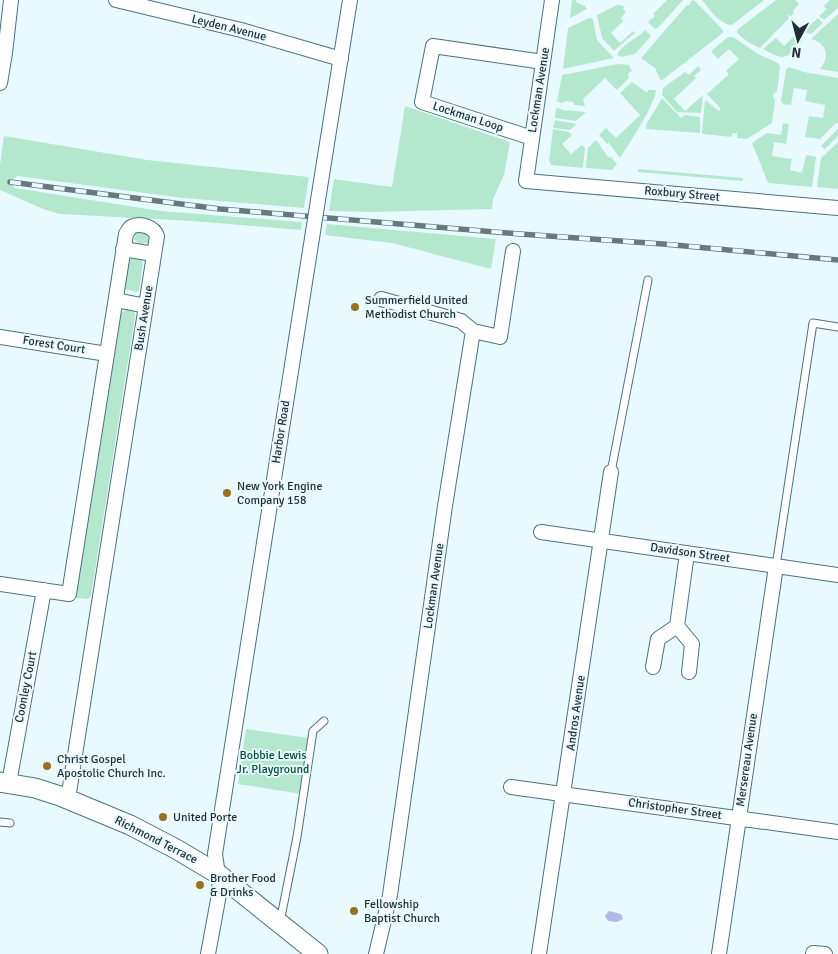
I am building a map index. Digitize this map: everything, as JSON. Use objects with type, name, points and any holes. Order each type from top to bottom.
[{"type":"main road","name":"Richmond Terrace","points":[[4,783],[44,790],[68,799],[139,829],[187,855],[218,874],[318,954]]},
{"type":"street","points":[[0,83],[11,0]]},
{"type":"street","name":"Leyden Avenue","points":[[116,0],[241,30],[341,59]]},
{"type":"street","name":"Harbor Road","points":[[208,954],[220,889],[215,854],[350,0]]},
{"type":"street","name":"Lockman Avenue","points":[[526,180],[552,0]]},
{"type":"street","name":"Lockman Loop","points":[[532,138],[422,102],[433,46],[544,62]]},
{"type":"street","name":"Roxbury Street","points":[[526,180],[838,208]]},
{"type":"street","name":"Bush Avenue","points":[[44,590],[69,594],[126,234],[130,228],[136,226],[147,227],[155,230],[157,236],[68,799]]},
{"type":"street","points":[[123,249],[154,254]]},
{"type":"street","points":[[381,299],[461,321],[473,331],[500,337],[513,251]]},
{"type":"street","points":[[116,300],[146,306]]},
{"type":"street","name":"Lockman Avenue","points":[[376,954],[390,895],[445,506],[473,331]]},
{"type":"street","name":"Forest Court","points":[[0,337],[108,354]]},
{"type":"street","name":"Andros Avenue","points":[[539,954],[611,472]]},
{"type":"street","name":"Davidson Street","points":[[542,532],[838,575]]},
{"type":"street","points":[[687,553],[677,626],[692,644],[688,672]]},
{"type":"street","name":"Mersereau Avenue","points":[[719,954],[776,566]]},
{"type":"street","points":[[0,584],[44,590]]},
{"type":"street","name":"Coonley Court","points":[[4,783],[44,590]]},
{"type":"street","points":[[653,667],[658,639],[677,626]]},
{"type":"street","name":"Christopher Street","points":[[511,787],[838,832]]},
{"type":"lane","points":[[611,472],[648,280]]},
{"type":"lane","points":[[776,566],[813,323],[838,327]]},
{"type":"lane","points":[[280,924],[297,837],[313,731],[324,721]]},
{"type":"lane","points":[[0,822],[10,823]]},
{"type":"green space","points":[[572,0],[576,0],[576,2],[587,9],[570,18]]},
{"type":"green space","points":[[667,0],[683,0],[655,29],[648,22]]},
{"type":"green space","points":[[692,0],[723,30],[723,33],[661,81],[655,68],[641,58],[687,5],[689,6]]},
{"type":"green space","points":[[702,0],[764,0],[732,25],[719,19]]},
{"type":"green space","points":[[776,0],[795,0],[799,4],[793,11],[794,13],[760,48],[748,42],[737,33],[737,30]]},
{"type":"green space","points":[[830,0],[838,0],[838,8],[824,20],[819,16],[827,9],[824,6]]},
{"type":"green space","points":[[617,5],[625,7],[623,9],[626,12],[621,18],[623,21],[611,33],[620,43],[633,31],[636,34],[632,35],[614,51],[602,38],[597,15]]},
{"type":"green space","points":[[838,14],[838,72],[820,69],[826,55],[824,47],[811,39]]},
{"type":"green space","points":[[589,18],[593,19],[597,40],[614,58],[563,69],[568,28]]},
{"type":"green space","points":[[818,18],[823,23],[811,34],[807,33],[803,28],[806,29]]},
{"type":"green space","points":[[645,30],[651,36],[635,54],[622,57],[617,55],[623,47]]},
{"type":"green space","points":[[798,32],[803,37],[802,42],[784,57],[776,56],[763,49],[776,38],[784,46]]},
{"type":"green space","points":[[728,37],[733,37],[758,54],[778,63],[780,67],[777,92],[773,94],[775,100],[772,123],[747,139],[737,138],[737,133],[732,133],[731,137],[702,133],[705,100],[719,111],[721,109],[707,94],[729,74],[726,71],[739,59],[729,49],[718,59],[711,51]]},
{"type":"green space","points":[[618,64],[629,65],[632,71],[628,74],[629,78],[617,90],[605,78],[583,99],[585,106],[574,105],[574,102],[557,102],[562,75]]},
{"type":"green space","points":[[698,66],[701,70],[694,76],[696,78],[674,99],[685,111],[703,95],[701,113],[677,112],[662,95],[663,88],[685,72],[689,75]]},
{"type":"green space","points":[[789,67],[804,72],[838,78],[838,123],[820,139],[805,137],[809,116],[823,118],[825,105],[805,101],[807,90],[794,88],[791,105],[783,104],[781,101],[786,69]]},
{"type":"green space","points":[[632,82],[646,92],[648,90],[656,90],[651,106],[620,158],[609,143],[607,144],[599,135],[606,128],[616,138],[640,115],[620,93]]},
{"type":"green space","points":[[662,98],[681,118],[685,115],[700,117],[700,133],[646,129],[646,125]]},
{"type":"green space","points":[[405,106],[510,142],[504,175],[493,199],[492,209],[372,212],[329,211],[334,179],[392,187]]},
{"type":"green space","points":[[556,108],[586,112],[576,121],[555,118]]},
{"type":"green space","points":[[555,120],[577,124],[570,130],[553,128]]},
{"type":"green space","points":[[783,123],[789,124],[786,144],[774,142],[772,156],[792,159],[790,170],[802,173],[806,155],[816,157],[812,187],[768,183],[752,143],[767,133],[781,135]]},
{"type":"green space","points":[[553,129],[569,132],[572,135],[562,144],[571,154],[582,145],[585,148],[583,168],[551,165],[549,161]]},
{"type":"green space","points":[[838,129],[838,136],[825,149],[821,146]]},
{"type":"green space","points":[[4,136],[147,160],[309,177],[304,208],[183,198],[17,176],[10,182],[15,188],[161,211],[302,222],[301,230],[192,221],[60,214],[43,209],[0,190],[0,165]]},
{"type":"green space","points":[[596,140],[609,158],[611,157],[617,164],[612,170],[586,168],[588,148]]},
{"type":"green space","points":[[838,142],[838,189],[817,187],[821,158]]},
{"type":"green space","points":[[638,169],[743,178],[743,181],[638,172]]},
{"type":"green space","points":[[327,224],[496,239],[491,269],[392,243],[325,235]]},
{"type":"green space","points":[[138,230],[149,235],[148,243],[140,244],[134,240],[135,232]]},
{"type":"green space","points":[[133,257],[141,259],[143,263],[139,291],[137,292],[124,289],[129,261]]},
{"type":"green space","points":[[126,310],[135,313],[135,317],[91,596],[88,599],[76,598],[118,319],[121,313]]},
{"type":"green space","name":"Bobbie Lewis Jr. Playground","points":[[246,729],[309,738],[301,794],[238,784]]},
{"type":"water","points":[[609,911],[621,914],[623,919],[617,922],[608,921],[605,916]]},
{"type":"railway","points":[[10,182],[220,209],[663,244],[838,260]]},
{"type":"place","name":"Summerfield United Methodist Church","points":[[355,307]]},
{"type":"place","name":"New York Engine Company 158","points":[[227,493]]},
{"type":"place","name":"Christ Gospel Apostolic Church Inc.","points":[[47,766]]},
{"type":"place","name":"United Porte","points":[[163,817]]},
{"type":"place","name":"Brother Food & Drinks","points":[[200,885]]},
{"type":"place","name":"Fellowship Baptist Church","points":[[354,911]]}]
